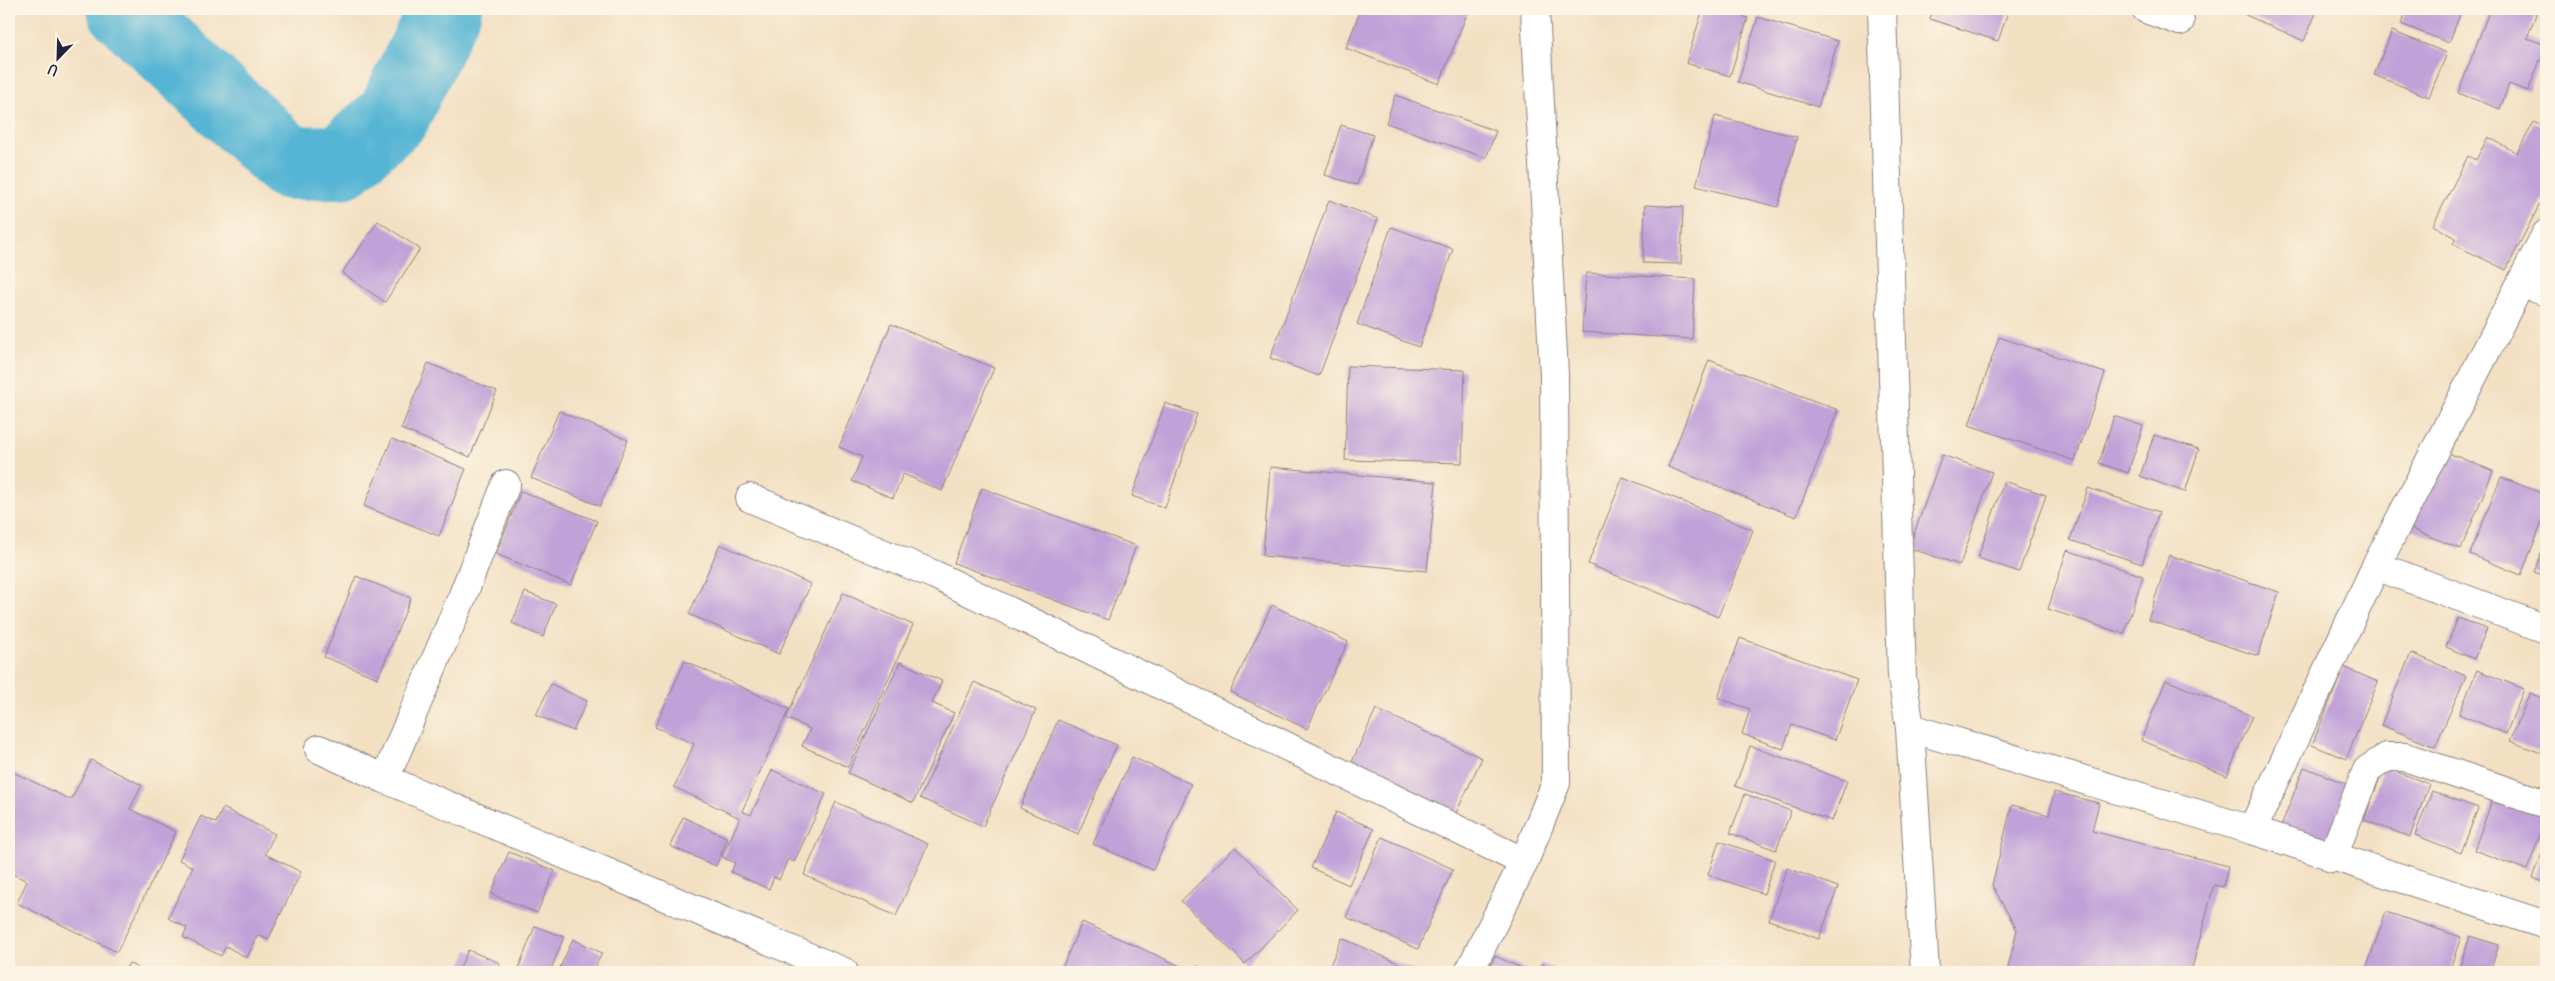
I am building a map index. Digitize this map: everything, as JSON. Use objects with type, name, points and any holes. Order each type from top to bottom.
[{"type":"street","points":[[1469,972],[1524,862],[1556,782],[1554,375],[1535,9]]},
{"type":"street","points":[[1882,9],[1902,678],[1910,728],[1925,972]]},
{"type":"street","points":[[2146,9],[2180,21]]},
{"type":"street","points":[[2252,830],[2376,566],[2546,234]]},
{"type":"street","points":[[2521,284],[2546,292]]},
{"type":"street","points":[[385,779],[463,595],[506,484]]},
{"type":"street","points":[[750,498],[935,575],[1524,862]]},
{"type":"street","points":[[2376,566],[2546,628]]},
{"type":"street","points":[[1910,728],[2252,830],[2332,858],[2546,925]]},
{"type":"street","points":[[319,749],[385,779],[844,972]]},
{"type":"street","points":[[2332,858],[2367,770],[2386,757],[2405,757],[2546,804]]},
{"type":"building","points":[[341,9],[356,9],[354,14]]},
{"type":"building","points":[[1361,9],[1469,9],[1439,84],[1346,48]]},
{"type":"building","points":[[1703,9],[1719,9],[1748,18],[1730,76],[1686,63]]},
{"type":"building","points":[[1933,9],[2009,9],[1998,41],[1930,19]]},
{"type":"building","points":[[2240,9],[2318,9],[2304,41],[2239,12]]},
{"type":"building","points":[[2407,9],[2462,9],[2449,43],[2401,24]]},
{"type":"building","points":[[2490,9],[2538,9],[2527,38],[2546,45],[2528,91],[2509,84],[2500,109],[2458,93]]},
{"type":"building","points":[[1758,17],[1838,41],[1818,107],[1738,82]]},
{"type":"building","points":[[2392,31],[2447,53],[2429,97],[2374,75]]},
{"type":"building","points":[[1395,95],[1496,131],[1486,158],[1386,123]]},
{"type":"building","points":[[1715,116],[1797,137],[1778,207],[1696,186]]},
{"type":"building","points":[[2534,122],[2546,128],[2546,192],[2506,270],[2453,244],[2456,238],[2433,225],[2468,156],[2476,160],[2488,137],[2517,153]]},
{"type":"building","points":[[1341,125],[1373,135],[1357,185],[1325,175]]},
{"type":"building","points":[[1329,200],[1378,219],[1319,376],[1270,358]]},
{"type":"building","points":[[1645,205],[1683,207],[1681,264],[1643,263]]},
{"type":"building","points":[[378,221],[420,249],[385,302],[342,273]]},
{"type":"building","points":[[1391,227],[1453,249],[1419,347],[1357,324]]},
{"type":"building","points":[[1586,273],[1695,279],[1692,339],[1582,332]]},
{"type":"building","points":[[891,324],[994,368],[942,491],[903,474],[893,498],[852,481],[862,457],[839,447]]},
{"type":"building","points":[[1999,337],[2105,373],[2075,461],[1969,425]]},
{"type":"building","points":[[1709,360],[1838,410],[1796,517],[1668,467]]},
{"type":"building","points":[[428,363],[497,391],[470,457],[401,429]]},
{"type":"building","points":[[1348,366],[1465,370],[1462,463],[1345,460]]},
{"type":"building","points":[[1165,403],[1197,414],[1165,508],[1132,496]]},
{"type":"building","points":[[559,411],[628,440],[600,506],[531,478]]},
{"type":"building","points":[[2114,416],[2143,426],[2128,473],[2099,463]]},
{"type":"building","points":[[2154,435],[2199,449],[2185,492],[2140,476]]},
{"type":"building","points":[[392,439],[466,469],[439,536],[364,506]]},
{"type":"building","points":[[2441,450],[2493,471],[2461,549],[2409,528]]},
{"type":"building","points":[[1942,455],[1992,472],[1960,565],[1909,548]]},
{"type":"building","points":[[1270,467],[1436,482],[1427,571],[1263,556]]},
{"type":"building","points":[[1623,477],[1753,530],[1718,617],[1588,564]]},
{"type":"building","points":[[2501,477],[2546,495],[2546,513],[2521,575],[2470,554]]},
{"type":"building","points":[[2004,481],[2046,495],[2019,572],[1978,558]]},
{"type":"building","points":[[982,488],[1136,546],[1108,620],[954,563]]},
{"type":"building","points":[[2088,488],[2159,512],[2142,564],[2070,540]]},
{"type":"building","points":[[521,491],[597,521],[571,585],[496,554]]},
{"type":"building","points":[[2546,542],[2546,576],[2534,572]]},
{"type":"building","points":[[720,544],[811,584],[779,654],[689,614]]},
{"type":"building","points":[[2067,550],[2143,576],[2124,634],[2048,609]]},
{"type":"building","points":[[2169,555],[2279,592],[2258,656],[2148,620]]},
{"type":"building","points":[[356,576],[411,598],[378,678],[324,657]]},
{"type":"building","points":[[525,592],[556,604],[543,637],[512,623]]},
{"type":"building","points":[[843,593],[913,625],[848,767],[802,746],[810,729],[786,718]]},
{"type":"building","points":[[1272,605],[1348,642],[1307,729],[1230,692]]},
{"type":"building","points":[[2458,618],[2487,629],[2474,659],[2446,647]]},
{"type":"building","points":[[1740,638],[1857,680],[1835,740],[1792,725],[1783,749],[1742,734],[1750,709],[1718,698]]},
{"type":"building","points":[[2411,653],[2466,676],[2435,747],[2381,725]]},
{"type":"building","points":[[685,661],[789,709],[742,811],[751,815],[772,770],[826,794],[794,862],[788,859],[779,880],[774,877],[769,889],[731,872],[735,863],[722,857],[740,818],[674,787],[694,744],[655,727]]},
{"type":"building","points":[[900,662],[942,681],[932,703],[954,713],[913,803],[848,773]]},
{"type":"building","points":[[2344,667],[2378,682],[2346,759],[2312,745]]},
{"type":"building","points":[[2477,670],[2524,689],[2506,734],[2459,714]]},
{"type":"building","points":[[2166,680],[2252,716],[2227,776],[2141,740]]},
{"type":"building","points":[[974,682],[1036,710],[983,826],[920,798]]},
{"type":"building","points":[[551,684],[587,701],[573,731],[536,715]]},
{"type":"building","points":[[2530,693],[2546,700],[2546,755],[2510,741]]},
{"type":"building","points":[[1376,709],[1482,758],[1456,813],[1351,764]]},
{"type":"building","points":[[1058,720],[1117,745],[1078,834],[1020,808]]},
{"type":"building","points":[[1750,746],[1847,781],[1832,821],[1735,786]]},
{"type":"building","points":[[1132,757],[1191,784],[1153,870],[1093,844]]},
{"type":"building","points":[[91,760],[142,785],[130,809],[176,832],[117,952],[17,903],[27,881],[9,872],[9,770],[71,800]]},
{"type":"building","points":[[2304,767],[2349,785],[2326,843],[2281,826]]},
{"type":"building","points":[[2384,767],[2429,784],[2410,837],[2364,820]]},
{"type":"building","points":[[2496,790],[2546,808],[2546,819],[2527,870],[2474,850]]},
{"type":"building","points":[[2432,791],[2478,808],[2461,853],[2415,835]]},
{"type":"building","points":[[2054,792],[2099,803],[2092,831],[2228,866],[2223,887],[2214,885],[2191,972],[2007,972],[2017,930],[1992,885],[2012,805],[2049,815]]},
{"type":"building","points":[[1745,794],[1791,811],[1776,850],[1730,833]]},
{"type":"building","points":[[836,802],[928,844],[896,916],[804,875]]},
{"type":"building","points":[[223,808],[275,834],[265,854],[301,872],[268,940],[258,935],[247,958],[226,946],[221,956],[183,937],[187,928],[168,918],[193,867],[179,860],[201,816],[216,823]]},
{"type":"building","points":[[1336,812],[1374,829],[1349,885],[1311,868]]},
{"type":"building","points":[[683,817],[728,838],[716,866],[670,846]]},
{"type":"building","points":[[1382,837],[1453,869],[1418,949],[1346,917]]},
{"type":"building","points":[[1719,841],[1775,860],[1764,894],[1708,875]]},
{"type":"building","points":[[2546,842],[2546,883],[2533,878]]},
{"type":"building","points":[[1235,847],[1298,910],[1245,964],[1181,901]]},
{"type":"building","points":[[509,852],[555,871],[537,913],[491,894]]},
{"type":"building","points":[[1787,868],[1838,887],[1819,939],[1769,920]]},
{"type":"building","points":[[2386,912],[2461,937],[2449,972],[2365,972]]},
{"type":"building","points":[[1082,922],[1183,967],[1180,972],[1060,972]]},
{"type":"building","points":[[535,926],[564,937],[550,972],[517,972]]},
{"type":"building","points":[[2470,936],[2499,945],[2490,972],[2458,972]]},
{"type":"building","points":[[1342,938],[1418,972],[1327,972]]},
{"type":"building","points":[[573,939],[602,953],[595,968],[605,972],[558,972]]},
{"type":"building","points":[[468,950],[500,963],[496,972],[458,972]]},
{"type":"building","points":[[1495,956],[1530,972],[1487,972]]},
{"type":"building","points":[[129,963],[144,972],[124,972]]},
{"type":"building","points":[[1541,963],[1561,972],[1537,972]]},
{"type":"building","points":[[1197,966],[1211,972],[1195,972]]},
{"type":"building","points":[[2500,968],[2514,972],[2498,972]]},
{"type":"waterway","points":[[124,9],[289,163],[341,162],[393,116],[445,9]]}]
